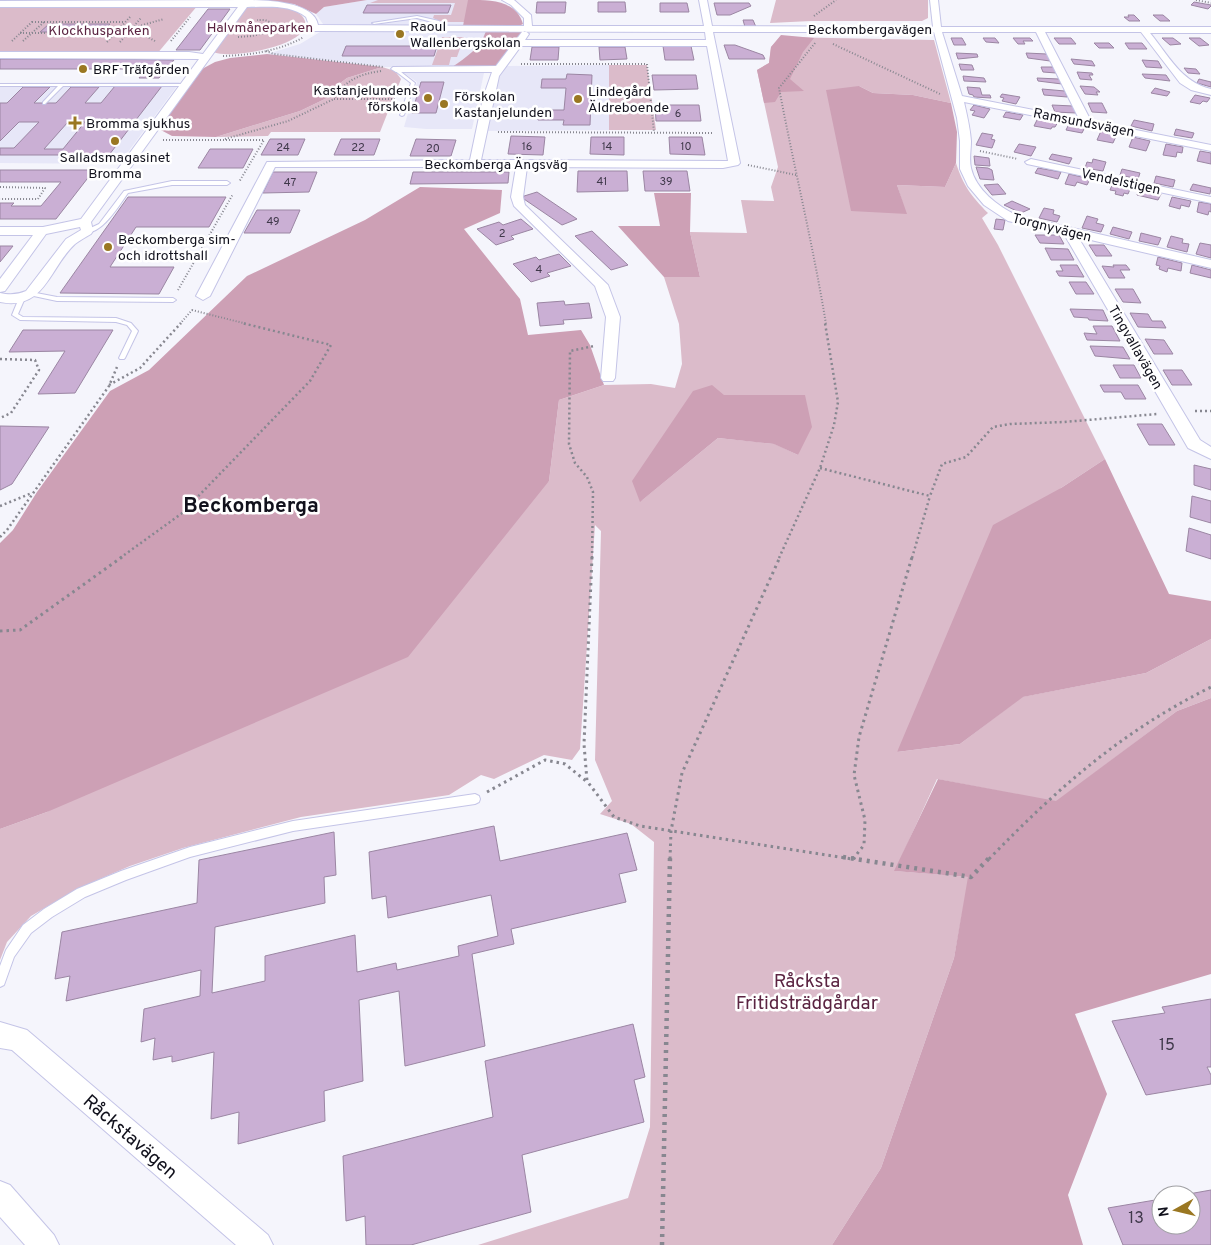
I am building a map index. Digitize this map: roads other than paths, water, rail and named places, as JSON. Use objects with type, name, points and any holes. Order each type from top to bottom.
[{"type":"street","points":[[506,0],[514,3],[528,17],[538,17]]},
{"type":"street","points":[[519,43],[711,44],[703,0]]},
{"type":"street","name":"Torgnyvägen","points":[[934,0],[936,30],[958,100],[965,136],[964,166],[969,179],[980,196],[999,212],[1012,218],[1211,264]]},
{"type":"street","points":[[0,4],[201,4],[246,2]]},
{"type":"street","points":[[0,297],[3,299],[27,296],[70,242],[86,227],[184,85],[246,2]]},
{"type":"street","name":"Beckombergavägen","points":[[246,2],[285,5],[300,10],[311,16],[314,28],[708,29],[818,33],[936,30],[1211,30]]},
{"type":"street","points":[[696,16],[706,16]]},
{"type":"street","points":[[475,163],[494,76],[528,29],[528,17]]},
{"type":"street","points":[[1039,30],[1086,122]]},
{"type":"street","points":[[1144,30],[1183,81],[1194,88],[1211,92]]},
{"type":"street","name":"Beckomberga Ängsväg","points":[[202,296],[272,164],[522,163],[723,165],[734,163],[711,44]]},
{"type":"street","points":[[5,52],[108,55],[162,51],[205,57]]},
{"type":"street","points":[[396,69],[501,66]]},
{"type":"street","name":"Ramsundsvägen","points":[[958,100],[1086,122],[1211,148]]},
{"type":"street","name":"Vendelstigen","points":[[1031,162],[1211,200]]},
{"type":"street","points":[[522,163],[517,197],[520,206],[586,268],[601,285],[613,317],[608,378]]},
{"type":"street","points":[[0,231],[41,232],[86,227]]},
{"type":"street","points":[[0,288],[41,232]]},
{"type":"street","name":"Tingvallavägen","points":[[1069,232],[1194,444],[1211,454]]},
{"type":"street","name":"Råckstavägen","points":[[0,1036],[18,1039],[258,1245]]},
{"type":"street","points":[[0,1195],[44,1245]]},
{"type":"lane","points":[[374,23],[417,17],[438,22],[442,29]]},
{"type":"lane","points":[[396,69],[413,84],[402,115]]},
{"type":"lane","points":[[0,85],[184,85]]},
{"type":"lane","points":[[45,103],[62,85]]},
{"type":"lane","points":[[86,227],[101,225],[126,192],[172,183],[227,183]]},
{"type":"lane","points":[[122,358],[135,331],[129,324],[116,320],[22,319],[15,315],[27,296],[57,299],[172,300]]},
{"type":"lane","points":[[0,981],[10,954],[27,929],[48,913],[81,893],[125,875],[190,852],[293,826],[475,799]]},
{"type":"place","name":"Raoul Wallenbergskolan","points":[[400,34]]},
{"type":"place","name":"BRF Träfgården","points":[[83,69]]},
{"type":"place","name":"Kastanjelundens förskola","points":[[428,98]]},
{"type":"place","name":"Lindegård Äldreboende","points":[[578,99]]},
{"type":"place","name":"Förskolan Kastanjelunden","points":[[444,104]]},
{"type":"place","name":"Bromma sjukhus","points":[[75,123]]},
{"type":"place","name":"Salladsmagasinet Bromma","points":[[115,141]]},
{"type":"place","name":"Beckomberga sim- och idrottshall","points":[[108,247]]},
{"type":"district","name":"Beckomberga","points":[[251,505]]},
{"type":"park label","name":"Halvmåneparken","points":[[260,27]]},
{"type":"park label","name":"Klockhusparken","points":[[99,30]]},
{"type":"park label","name":"Råcksta Fritidsträdgårdar","points":[[807,991]]}]
